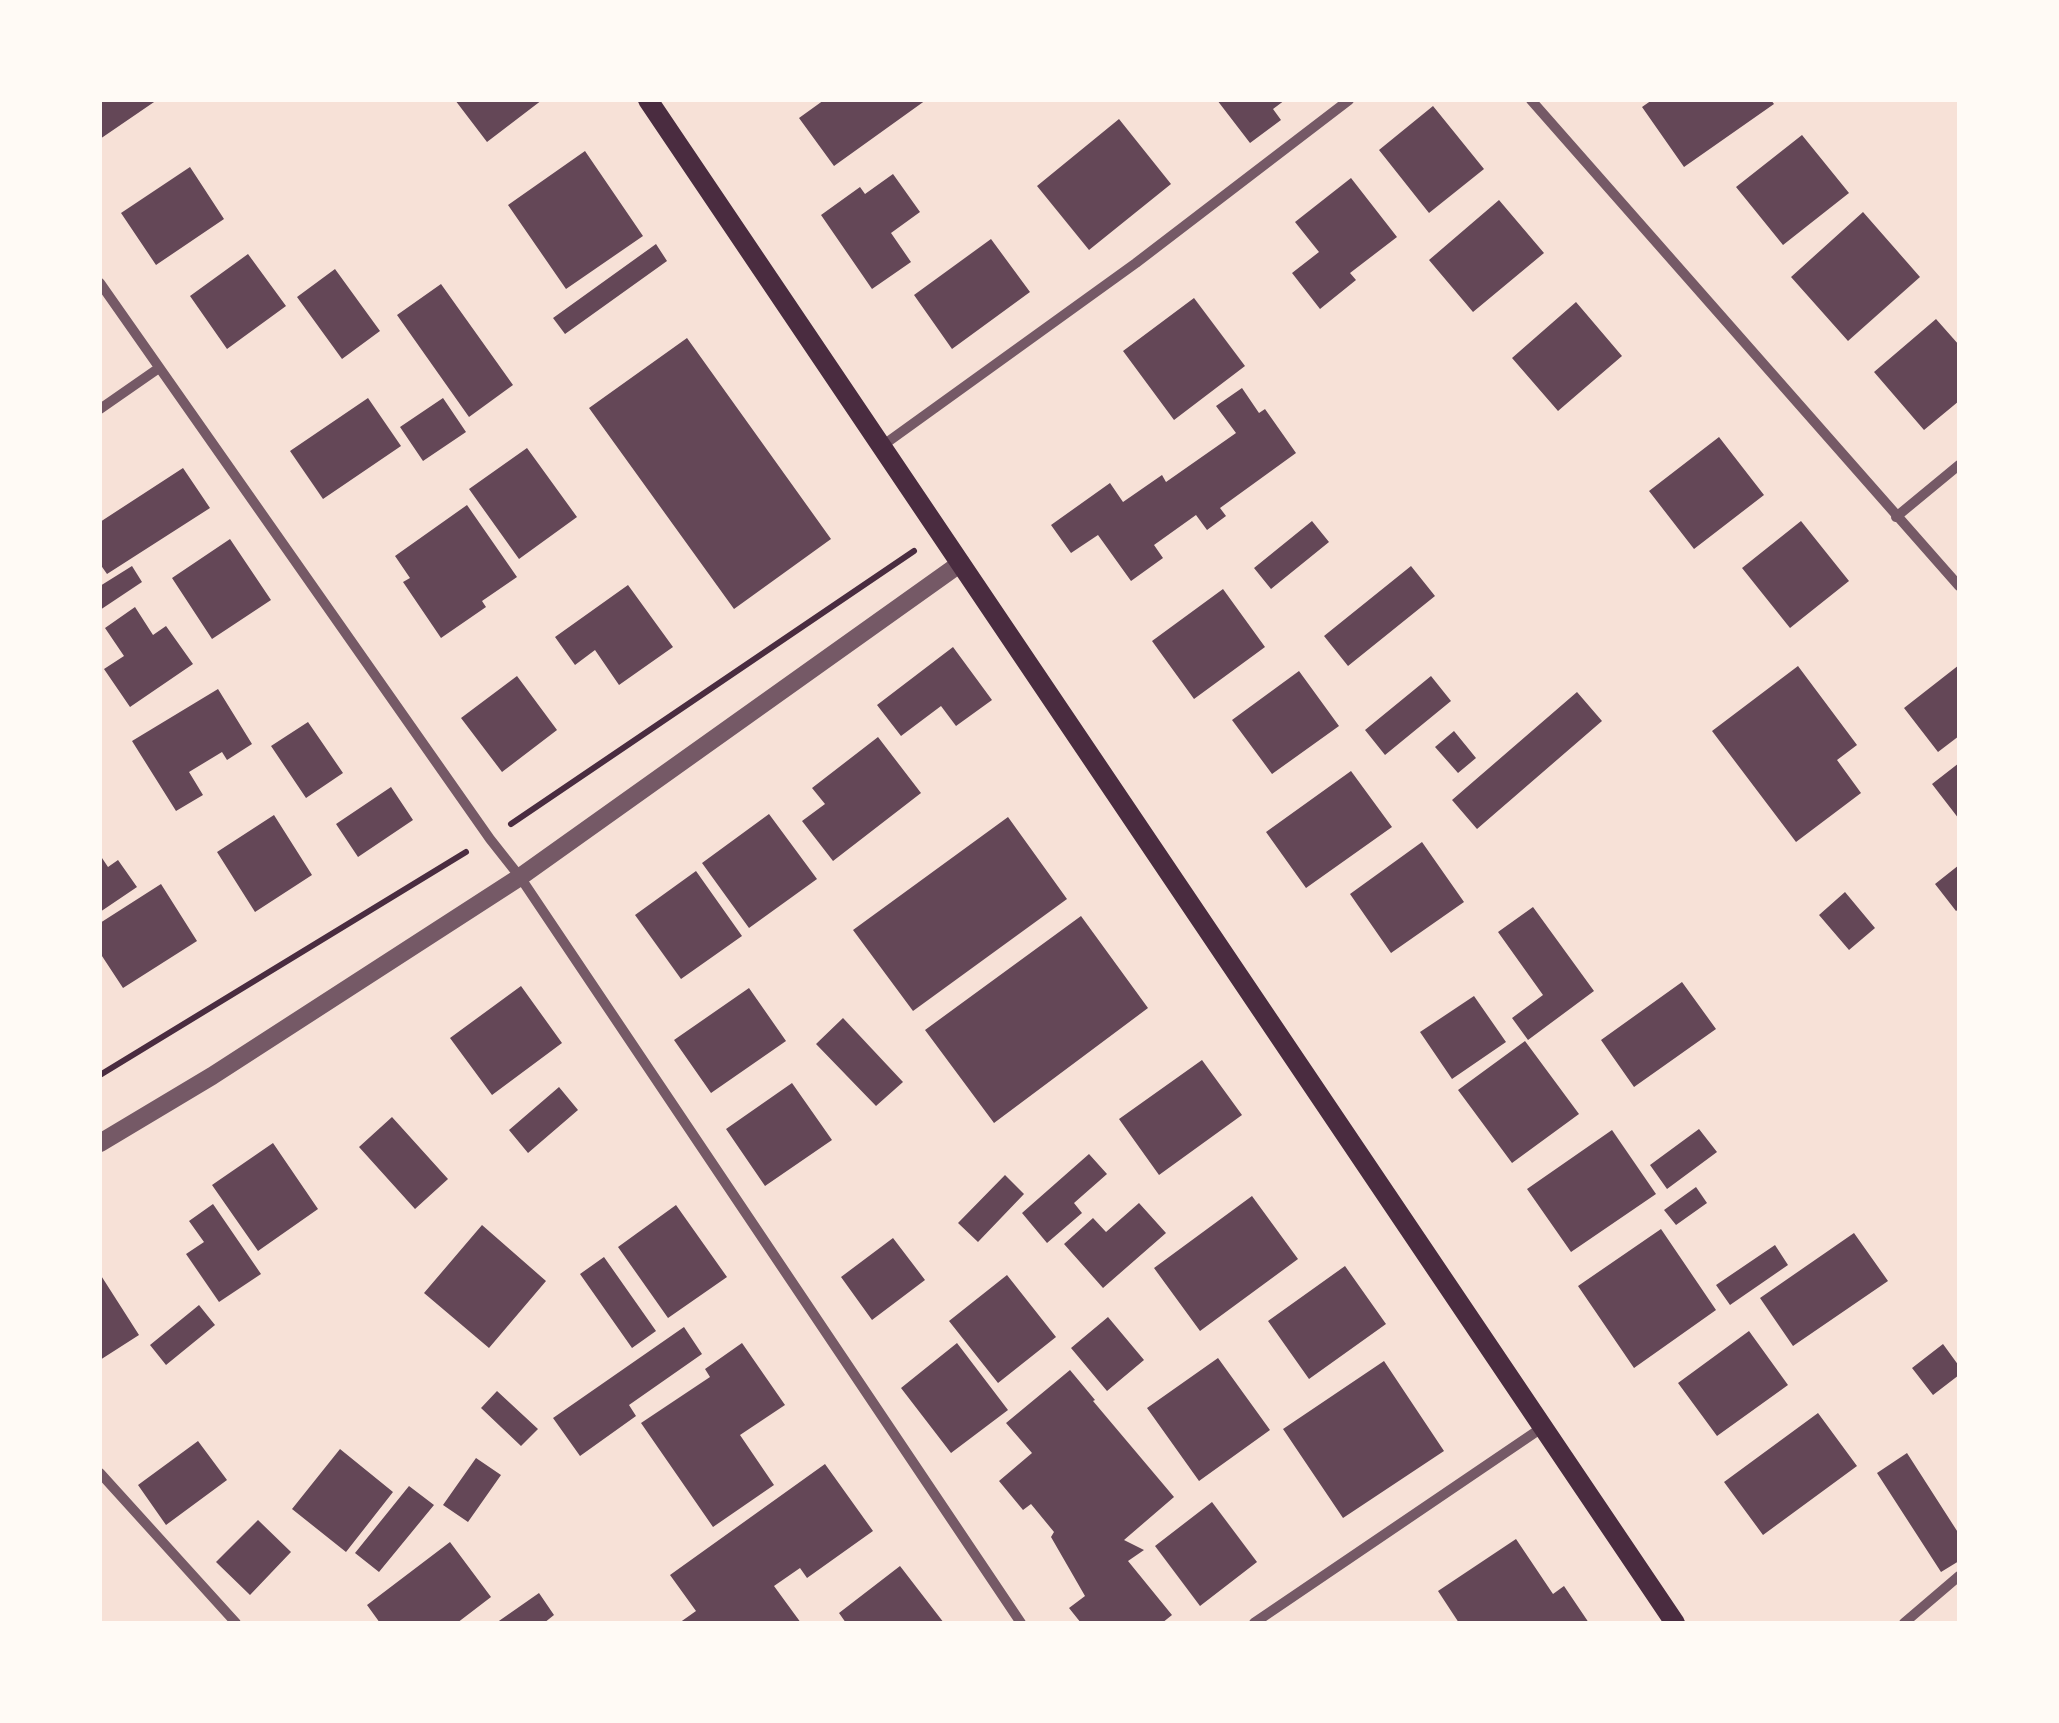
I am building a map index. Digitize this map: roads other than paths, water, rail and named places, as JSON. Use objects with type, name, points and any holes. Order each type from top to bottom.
[{"type":"main road","points":[[648,100],[1675,1623]]},
{"type":"street","points":[[882,446],[1136,263],[1349,100]]},
{"type":"street","points":[[1530,100],[1959,586]]},
{"type":"street","points":[[100,284],[520,876],[1021,1623]]},
{"type":"street","points":[[100,409],[159,368]]},
{"type":"street","points":[[1896,517],[1959,465]]},
{"type":"street","points":[[100,1142],[212,1076],[520,876],[960,564]]},
{"type":"street","points":[[1254,1623],[1543,1426]]},
{"type":"street","points":[[100,1473],[236,1623]]},
{"type":"street","points":[[1904,1623],[1959,1576]]}]
